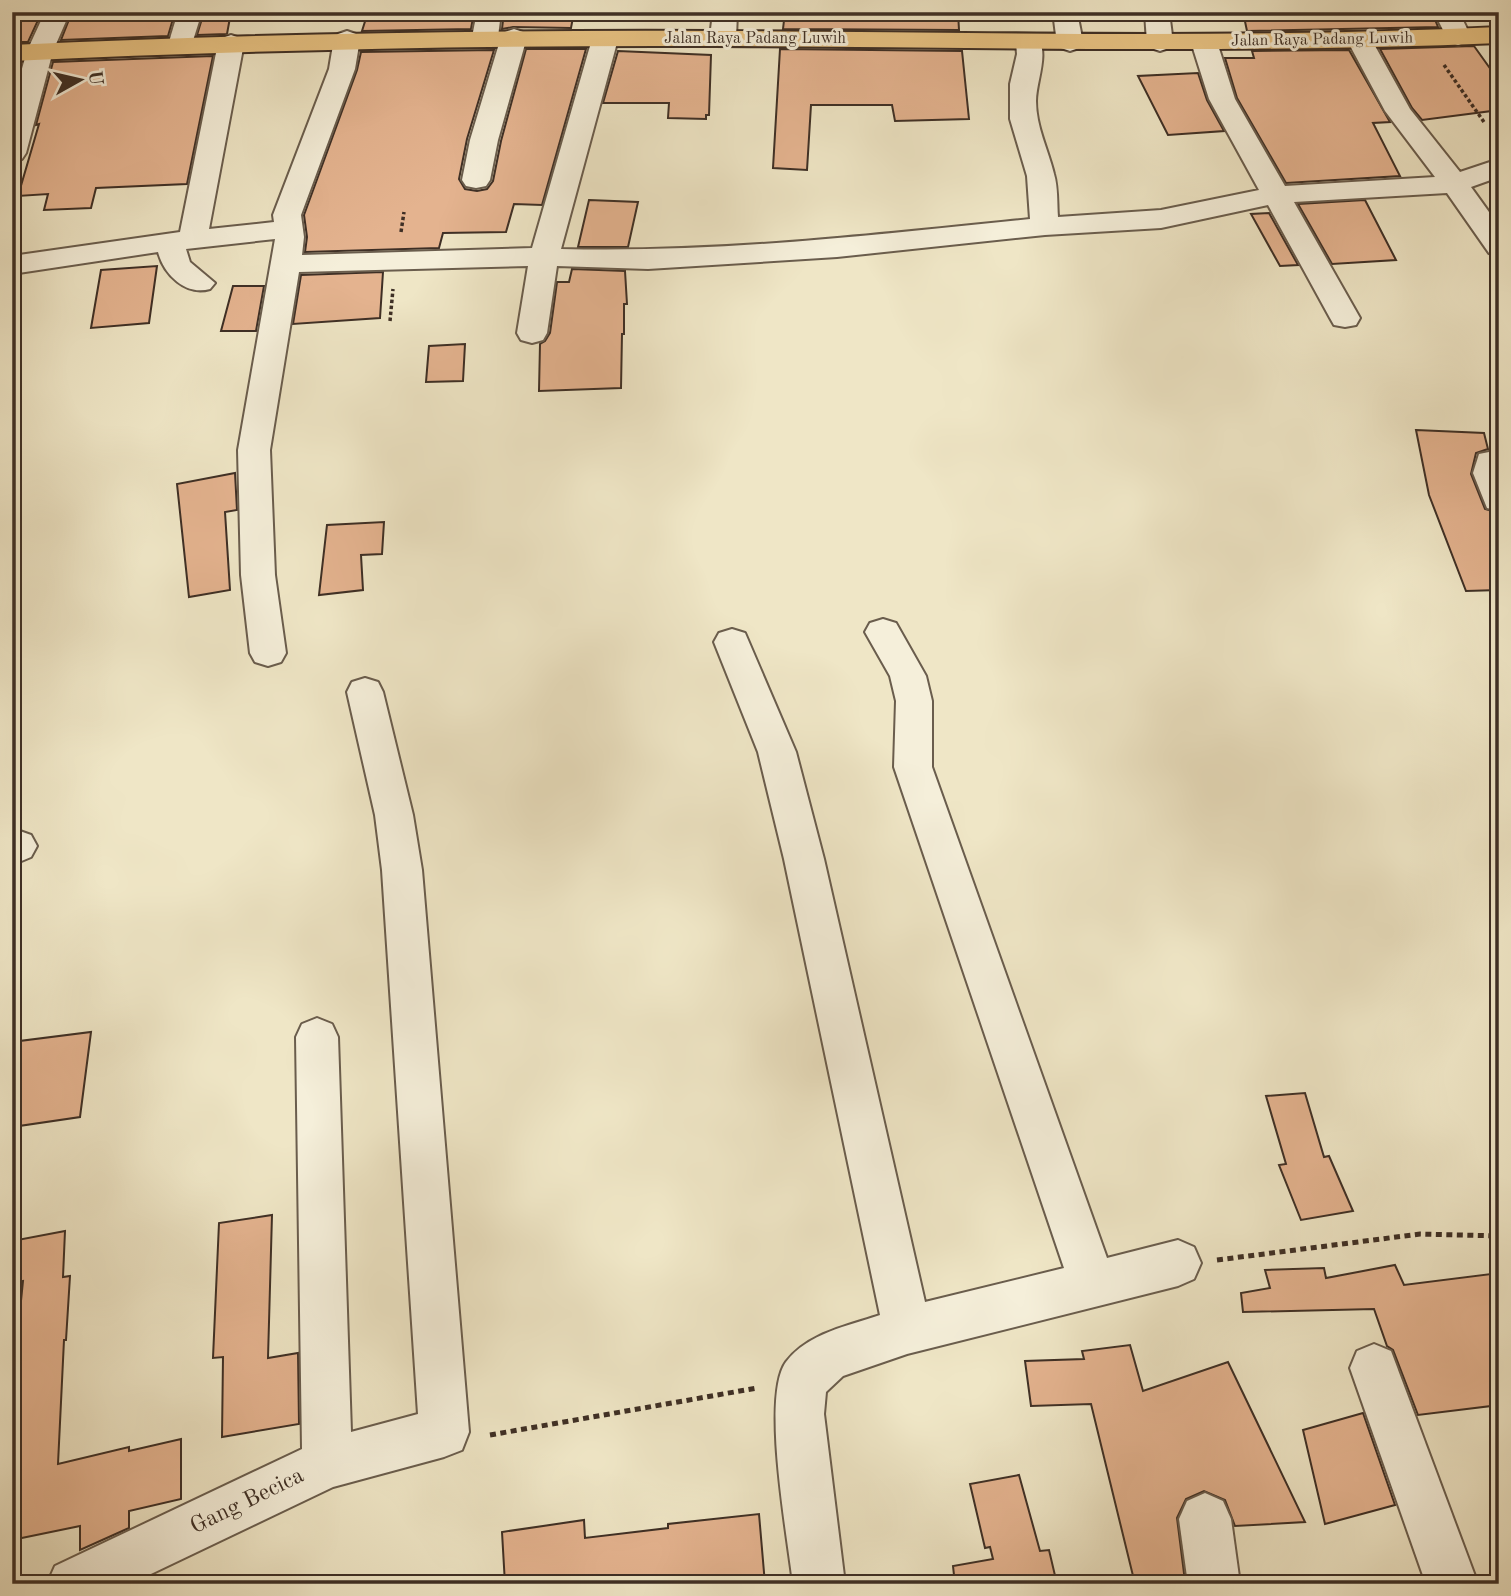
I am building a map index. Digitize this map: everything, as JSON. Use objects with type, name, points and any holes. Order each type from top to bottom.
[{"type":"main road","name":"Jalan Raya Padang Luwih","points":[[27,52],[181,44],[485,37],[1160,43],[1360,40],[1499,34]]},
{"type":"street","points":[[12,153],[27,52],[47,15],[41,12]]},
{"type":"street","points":[[27,52],[58,12]]},
{"type":"street","points":[[181,44],[190,12]]},
{"type":"street","points":[[485,37],[489,12]]},
{"type":"street","points":[[723,38],[725,12]]},
{"type":"street","points":[[1065,12],[1070,43]]},
{"type":"street","points":[[1157,12],[1160,43]]},
{"type":"street","points":[[1446,12],[1458,37]]},
{"type":"street","points":[[476,180],[484,140],[514,37]]},
{"type":"street","points":[[268,653],[258,575],[254,450],[290,237],[287,215],[342,69],[347,39]]},
{"type":"street","points":[[532,333],[545,257],[605,39]]},
{"type":"street","points":[[1360,40],[1398,111],[1455,184],[1499,247]]},
{"type":"street","points":[[1204,42],[1222,99],[1345,318]]},
{"type":"street","points":[[200,283],[185,274],[173,262],[182,240],[231,43]]},
{"type":"street","points":[[1029,43],[1030,54],[1023,84],[1023,119],[1041,176],[1045,226]]},
{"type":"street","points":[[286,264],[500,256],[648,260],[837,248],[1045,226],[1161,219],[1276,195],[1455,184],[1499,167]]},
{"type":"street","points":[[12,265],[182,240],[287,229]]},
{"type":"street","points":[[1499,461],[1491,462],[1489,473],[1499,499]]},
{"type":"street","points":[[883,632],[908,677],[914,701],[913,768],[1092,1283]]},
{"type":"street","points":[[732,642],[777,752],[804,859],[907,1330]]},
{"type":"street","points":[[327,1463],[444,1432],[402,870],[394,815],[365,692]]},
{"type":"street","name":"Gang Becica","points":[[74,1584],[327,1463],[317,1037]]},
{"type":"street","points":[[819,1584],[799,1414],[803,1380],[828,1357],[907,1330],[1178,1263]]},
{"type":"street","points":[[1374,1368],[1452,1584]]},
{"type":"street","points":[[1205,1519],[1214,1584]]},
{"type":"path","points":[[1425,38],[1484,122]]},
{"type":"path","points":[[1178,1263],[1255,1257],[1420,1234],[1499,1236]]},
{"type":"path","points":[[444,1432],[474,1438],[803,1380]]},
{"type":"building","points":[[72,12],[175,12],[168,36],[61,40]]},
{"type":"building","points":[[204,12],[231,12],[227,34],[197,35]]},
{"type":"building","points":[[368,12],[474,12],[471,29],[362,31]]},
{"type":"building","points":[[504,12],[574,12],[571,28],[502,29]]},
{"type":"building","points":[[785,12],[958,12],[959,30],[783,29]]},
{"type":"building","points":[[1243,12],[1432,12],[1438,27],[1247,31]]},
{"type":"building","points":[[12,16],[40,16],[28,42],[12,42]]},
{"type":"building","points":[[1474,46],[1499,81],[1499,110],[1422,120],[1412,108],[1380,49]]},
{"type":"building","points":[[526,49],[586,49],[542,205],[514,204],[506,232],[443,233],[439,248],[305,252],[307,237],[304,215],[357,70],[361,52],[494,50],[467,139],[459,179],[465,189],[477,191],[487,189],[493,181]]},
{"type":"building","points":[[780,49],[962,51],[969,119],[895,121],[892,105],[811,105],[807,170],[773,168]]},
{"type":"building","points":[[1349,50],[1390,122],[1373,123],[1400,176],[1286,183],[1237,98],[1225,58],[1254,58],[1252,51]]},
{"type":"building","points":[[618,51],[711,55],[709,115],[706,115],[706,119],[668,118],[669,103],[603,103]]},
{"type":"building","points":[[213,56],[187,184],[96,188],[91,208],[44,210],[48,194],[18,196],[39,124],[36,125],[53,62]]},
{"type":"building","points":[[1198,73],[1207,100],[1224,131],[1168,135],[1138,76]]},
{"type":"building","points":[[589,200],[638,202],[628,247],[578,247]]},
{"type":"building","points":[[1365,200],[1396,260],[1332,264],[1298,204]]},
{"type":"building","points":[[1269,213],[1298,265],[1280,266],[1251,214]]},
{"type":"building","points":[[157,266],[149,323],[91,328],[101,270]]},
{"type":"building","points":[[572,269],[625,271],[627,304],[624,304],[621,388],[539,391],[540,344],[550,333],[557,282],[569,282]]},
{"type":"building","points":[[383,272],[380,318],[293,324],[301,275]]},
{"type":"building","points":[[233,286],[264,286],[256,331],[221,331]]},
{"type":"building","points":[[465,344],[463,381],[426,382],[429,346]]},
{"type":"building","points":[[1416,430],[1484,433],[1488,449],[1476,453],[1471,474],[1485,509],[1499,513],[1499,590],[1466,591],[1429,495]]},
{"type":"building","points":[[235,473],[237,510],[225,512],[230,590],[189,597],[177,484]]},
{"type":"building","points":[[384,522],[382,554],[361,555],[363,590],[319,595],[327,525]]},
{"type":"building","points":[[91,1032],[80,1117],[12,1127],[12,1042]]},
{"type":"building","points":[[1305,1093],[1324,1157],[1329,1156],[1353,1211],[1301,1220],[1279,1165],[1286,1164],[1266,1096]]},
{"type":"building","points":[[272,1215],[268,1358],[298,1353],[299,1424],[222,1437],[223,1357],[213,1358],[219,1223]]},
{"type":"building","points":[[65,1231],[63,1277],[70,1276],[58,1464],[129,1447],[129,1451],[181,1439],[181,1499],[129,1511],[129,1528],[80,1550],[80,1526],[12,1540],[12,1390],[23,1281],[12,1283],[12,1241]]},
{"type":"building","points":[[1395,1265],[1404,1285],[1491,1274],[1499,1293],[1499,1405],[1418,1415],[1393,1350],[1387,1346],[1374,1309],[1243,1312],[1241,1293],[1270,1288],[1265,1270],[1324,1268],[1326,1278]]},
{"type":"building","points":[[1130,1345],[1143,1391],[1228,1362],[1305,1522],[1235,1526],[1225,1500],[1204,1491],[1186,1499],[1177,1518],[1185,1581],[1135,1584],[1091,1404],[1031,1406],[1025,1361],[1084,1359],[1082,1351]]},
{"type":"building","points":[[1363,1413],[1395,1505],[1325,1524],[1303,1430]]},
{"type":"building","points":[[1019,1475],[1040,1551],[1049,1550],[1057,1584],[955,1584],[953,1566],[993,1559],[990,1547],[985,1548],[970,1484]]},
{"type":"building","points":[[759,1514],[765,1584],[505,1584],[502,1532],[584,1520],[585,1538],[668,1528],[668,1524]]}]
